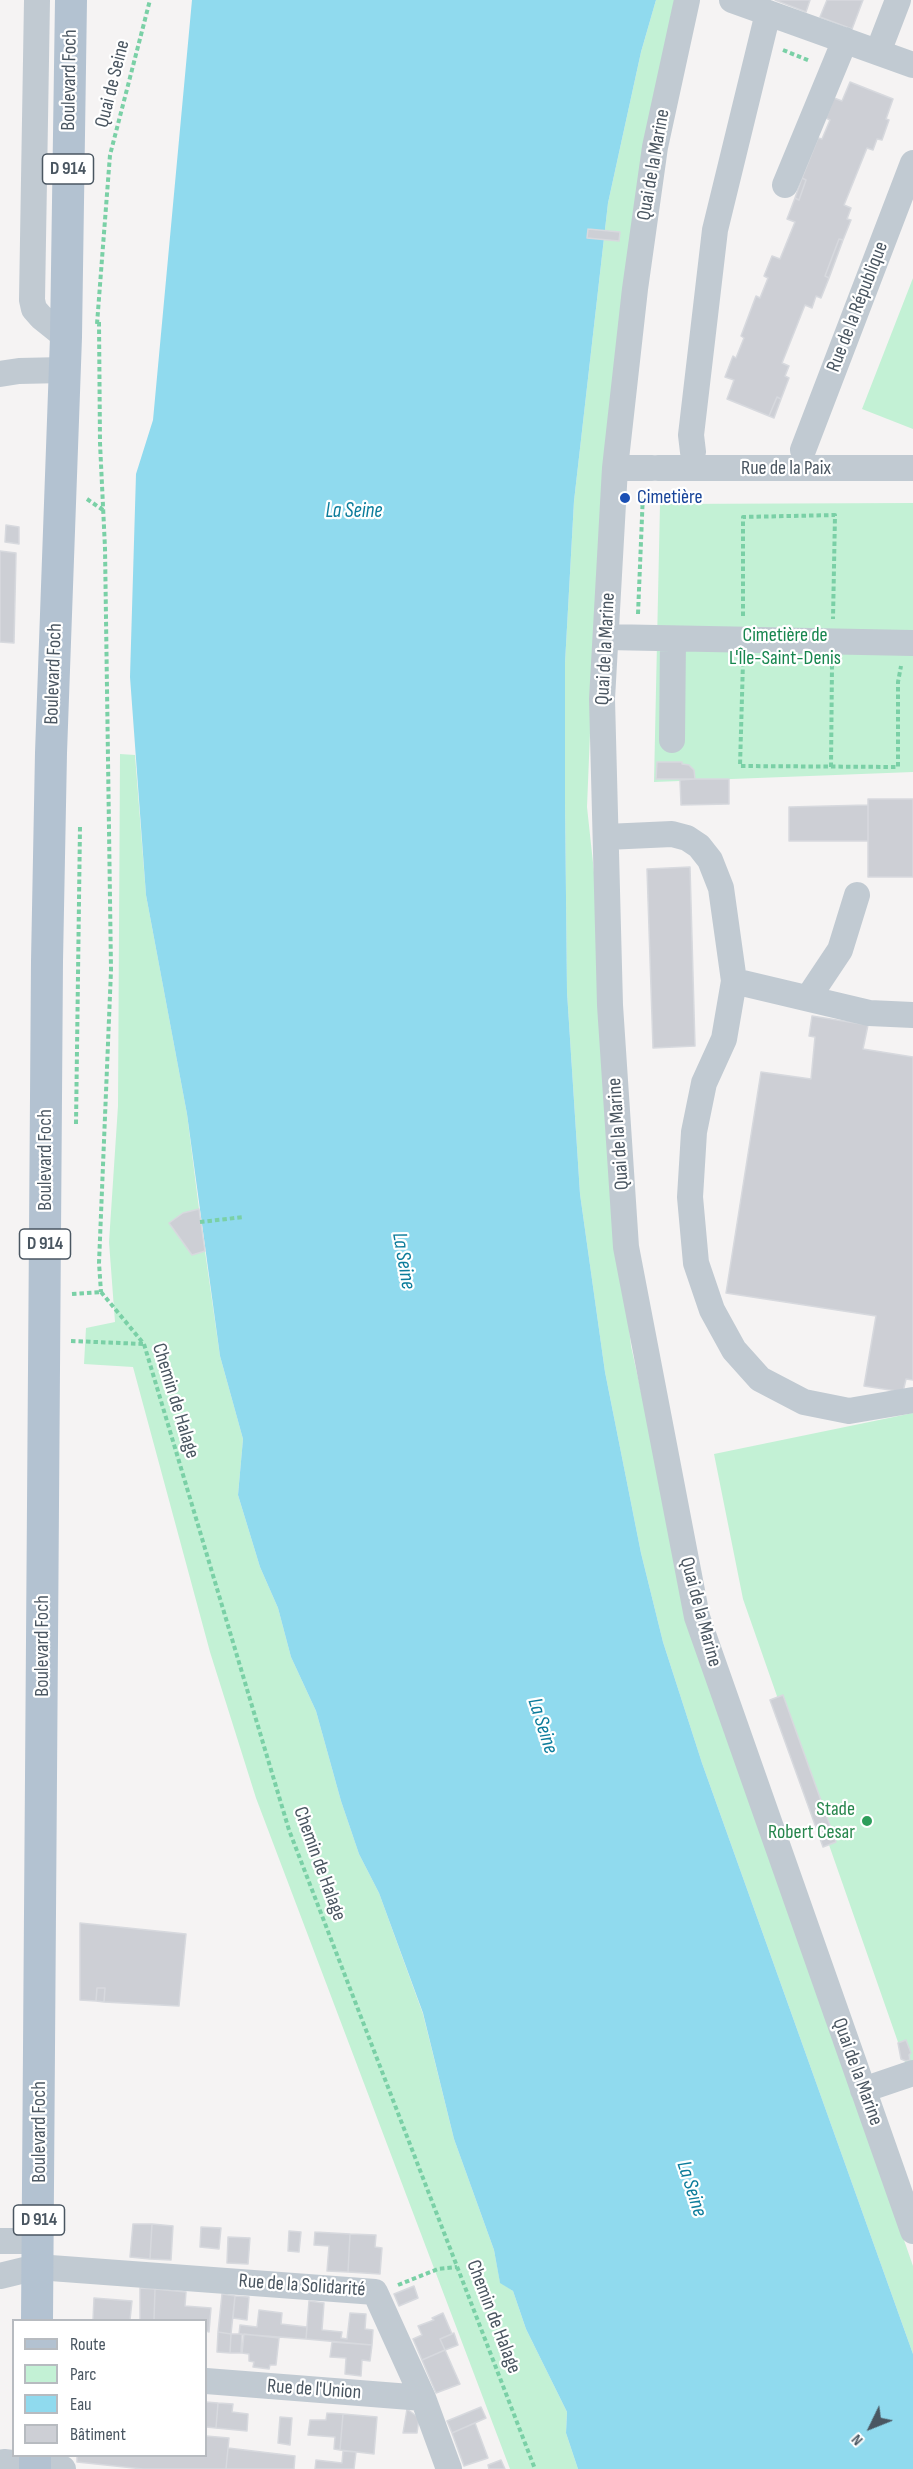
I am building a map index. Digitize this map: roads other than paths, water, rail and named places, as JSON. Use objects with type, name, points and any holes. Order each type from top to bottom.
[{"type":"main road","name":"Boulevard Foch","points":[[37,2319],[47,961],[51,753],[79,373],[66,338],[72,0]]},
{"type":"street","points":[[37,0],[32,300],[34,309],[41,317],[66,338]]},
{"type":"street","name":"Quai de la Marine","points":[[687,0],[655,147],[635,289],[615,468],[602,699],[610,1005],[626,1247],[694,1606],[758,1796],[913,2231]]},
{"type":"street","points":[[732,0],[913,65]]},
{"type":"street","points":[[878,52],[898,0]]},
{"type":"street","points":[[693,452],[691,435],[715,230],[768,13]]},
{"type":"street","points":[[785,185],[845,40]]},
{"type":"street","name":"Rue de la République","points":[[803,450],[913,163]]},
{"type":"street","points":[[0,374],[19,371],[79,373]]},
{"type":"street","name":"Rue de la Paix","points":[[615,468],[913,468]]},
{"type":"street","points":[[606,638],[913,643]]},
{"type":"street","points":[[672,740],[673,639]]},
{"type":"street","points":[[606,837],[672,834],[687,838],[699,846],[710,860],[721,888],[734,981],[724,1039],[704,1083],[693,1143],[690,1197],[696,1263],[712,1310],[734,1350],[760,1378],[804,1402],[849,1411],[913,1400]]},
{"type":"street","points":[[807,998],[840,951],[857,895]]},
{"type":"street","points":[[734,981],[868,1013],[913,1015]]},
{"type":"street","points":[[864,2090],[913,2073]]},
{"type":"street","points":[[0,2241],[38,2254]]},
{"type":"street","points":[[0,2276],[38,2254]]},
{"type":"street","name":"Rue de la Solidarité","points":[[38,2254],[375,2292],[423,2398],[449,2469]]},
{"type":"street","name":"Rue de l'Union","points":[[207,2381],[423,2398]]},
{"type":"street","points":[[1,2461],[42,2465]]},
{"type":"water","name":"La Seine","points":[[192,0],[656,0],[641,52],[608,203],[574,501],[565,663],[565,801],[567,992],[580,1194],[605,1372],[641,1553],[663,1642],[702,1763],[913,2354],[913,2469],[578,2469],[566,2433],[567,2412],[526,2329],[513,2291],[500,2283],[494,2250],[454,2139],[423,2013],[379,1893],[359,1854],[341,1801],[316,1711],[291,1657],[278,1608],[260,1567],[238,1495],[243,1439],[220,1356],[187,1114],[146,895],[130,677],[136,474],[153,420]]},
{"type":"place","name":"Cimetière","points":[[625,498]]},
{"type":"place","name":"Stade Robert Cesar","points":[[867,1821]]},
{"type":"park label","name":"Cimetière de L'Île-Saint-Denis","points":[[785,648]]}]
